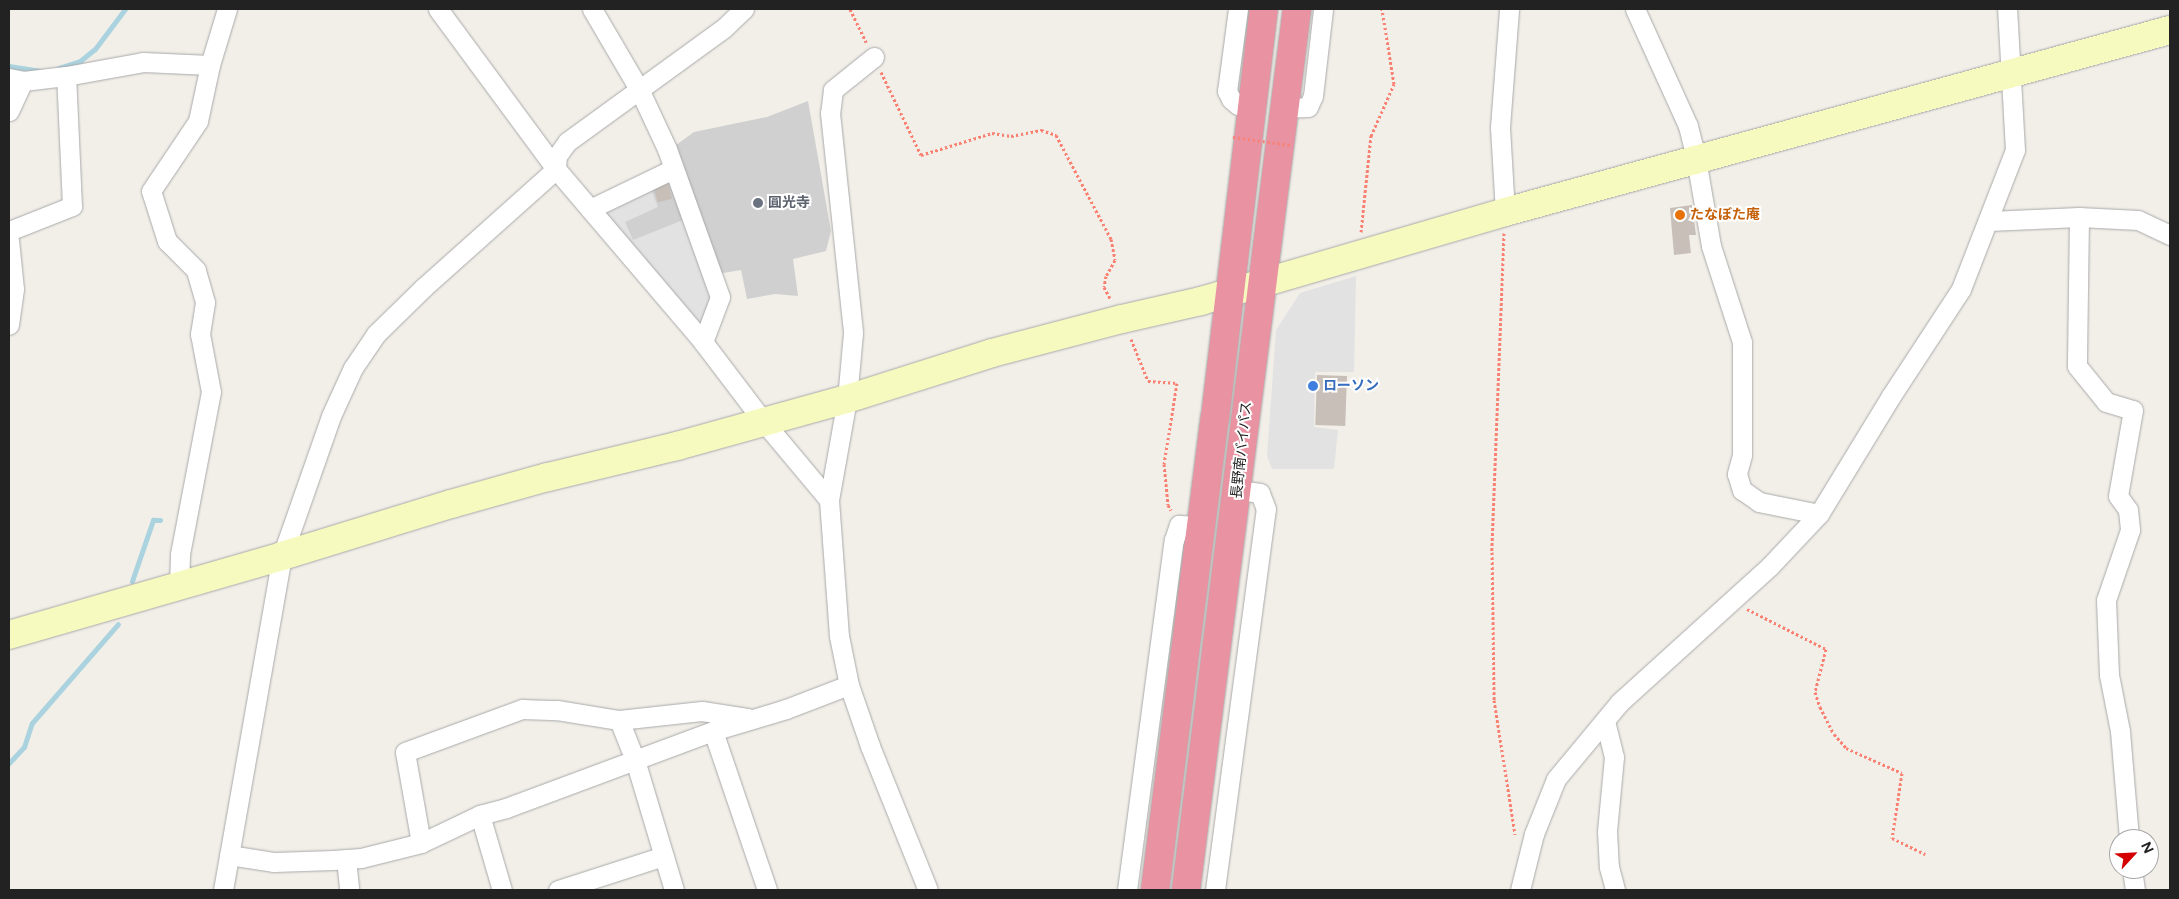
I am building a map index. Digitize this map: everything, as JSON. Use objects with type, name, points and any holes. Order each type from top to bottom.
[{"type":"highway","points":[[1155,890],[1189,525],[1215,418],[1264,9]]},
{"type":"highway","name":"長野南バイパス","points":[[1186,890],[1238,490],[1243,431],[1261,283],[1297,9]]},
{"type":"street","points":[[179,585],[180,554],[211,392],[200,334],[205,302],[196,270],[167,242],[151,191],[198,120],[210,65],[227,9]]},
{"type":"street","points":[[438,9],[556,169],[703,342],[763,421],[829,500]]},
{"type":"street","points":[[592,9],[639,89],[667,149],[720,297],[703,342]]},
{"type":"street","points":[[223,890],[282,556],[331,416],[354,368],[376,334],[423,288],[556,169],[557,156],[567,142],[724,28],[744,9]]},
{"type":"street","points":[[1238,9],[1228,91],[1231,99],[1238,105],[1252,106]]},
{"type":"street","points":[[1283,108],[1308,108],[1313,96],[1323,9]]},
{"type":"street","points":[[1505,212],[1500,126],[1508,9]]},
{"type":"street","points":[[1634,9],[1688,126],[1696,159],[1711,246],[1742,342],[1742,454],[1737,474],[1742,490],[1759,502],[1819,514]]},
{"type":"street","points":[[1520,890],[1534,834],[1556,778],[1620,702],[1770,566],[1819,514],[1891,396],[1961,289],[2015,150],[2007,9]]},
{"type":"street","points":[[9,635],[282,556],[460,501],[677,446],[847,398],[992,354],[1122,319],[1201,302],[1229,292],[1505,212],[2170,30]]},
{"type":"street","points":[[874,58],[833,90],[830,113],[853,333],[847,398],[829,500],[839,636],[850,685],[894,808],[928,890]]},
{"type":"street","points":[[9,111],[16,80],[66,76],[143,62],[210,65]]},
{"type":"street","points":[[9,231],[72,206],[66,76]]},
{"type":"street","points":[[590,208],[673,169]]},
{"type":"street","points":[[1989,221],[2079,217],[2138,220],[2170,235]]},
{"type":"street","points":[[2079,217],[2077,366],[2106,402],[2133,410],[2118,496],[2128,510],[2130,530],[2106,600],[2109,675],[2120,731],[2128,829]]},
{"type":"street","points":[[9,240],[14,289],[9,325]]},
{"type":"street","points":[[1215,890],[1266,510],[1260,493],[1238,490]]},
{"type":"street","points":[[1126,890],[1174,540],[1189,525]]},
{"type":"street","points":[[229,855],[274,862],[346,859],[361,858],[421,843],[480,815],[506,808],[713,731],[754,719],[850,685]]},
{"type":"street","points":[[421,843],[405,752],[522,709],[556,710],[619,720],[702,711],[754,719]]},
{"type":"street","points":[[619,720],[635,760],[674,890]]},
{"type":"street","points":[[1605,721],[1614,757],[1607,831],[1609,867],[1615,890]]},
{"type":"street","points":[[713,731],[768,890]]},
{"type":"street","points":[[480,815],[502,890]]},
{"type":"street","points":[[558,890],[581,887],[664,856]]},
{"type":"street","points":[[346,859],[349,890]]},
{"type":"path","points":[[850,9],[921,155],[992,133],[1011,136],[1041,130],[1056,135],[1111,239],[1114,260],[1106,276],[1104,287],[1122,319],[1148,382],[1177,383],[1164,464],[1168,505],[1189,525]]},
{"type":"path","points":[[1359,254],[1371,136],[1394,84],[1382,9]]},
{"type":"path","points":[[1233,137],[1290,145]]},
{"type":"path","points":[[1505,212],[1492,552],[1494,700],[1516,838]]},
{"type":"path","points":[[1732,601],[1826,649],[1815,692],[1820,707],[1834,734],[1846,748],[1902,773],[1892,838],[1925,854]]},
{"type":"shaded area","name":"圓光寺","points":[[808,101],[831,231],[826,251],[793,259],[798,296],[775,294],[747,299],[741,270],[717,274],[672,148],[694,132],[767,117]]},
{"type":"shaded area","points":[[672,175],[716,295],[704,329],[600,208]]},
{"type":"shaded area","points":[[649,184],[658,207],[625,222],[633,240],[688,218],[716,295],[701,331],[600,208]]},
{"type":"shaded area","points":[[1356,276],[1354,372],[1315,372],[1314,427],[1338,430],[1334,469],[1272,469],[1267,456],[1276,330],[1300,293]]},
{"type":"building","points":[[668,184],[672,198],[658,203],[654,188]]},
{"type":"building","points":[[1692,205],[1696,235],[1689,235],[1691,253],[1674,255],[1670,208]]},
{"type":"building","points":[[1317,375],[1347,376],[1345,426],[1315,425]]},
{"type":"waterway","points":[[59,68],[80,61],[95,49],[125,9]]},
{"type":"waterway","points":[[9,66],[41,71]]},
{"type":"waterway","points":[[132,581],[153,520],[160,520]]},
{"type":"waterway","points":[[9,763],[24,747],[32,723],[118,624]]},
{"type":"place","name":"圓光寺","points":[[758,203]]},
{"type":"place","name":"たなぼた庵","points":[[1680,215]]},
{"type":"place","name":"ローソン","points":[[1313,386]]}]
